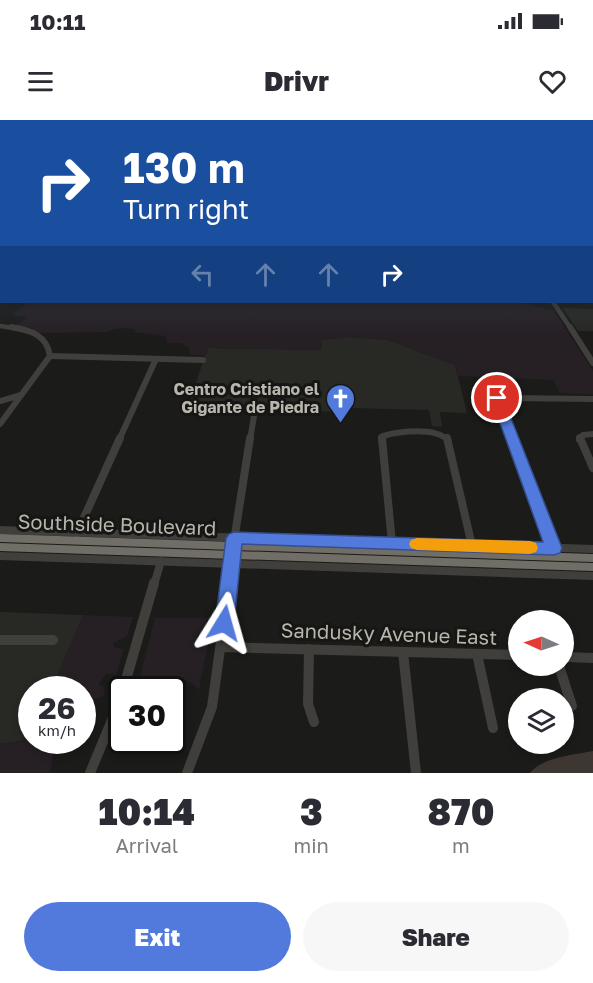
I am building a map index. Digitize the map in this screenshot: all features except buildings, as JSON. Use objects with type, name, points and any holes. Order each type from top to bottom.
[{"type":"highway","name":"Southside Boulevard","points":[[0,538],[233,551]]},
{"type":"highway","name":"Southside Boulevard","points":[[0,547],[233,551],[476,559],[593,567]]},
{"type":"highway","name":"Southside Boulevard","points":[[476,559],[593,558]]},
{"type":"street","points":[[554,303],[593,363]]},
{"type":"street","points":[[0,326],[21,329],[43,337],[50,356]]},
{"type":"street","points":[[50,356],[203,360]]},
{"type":"street","points":[[0,424],[50,356]]},
{"type":"street","points":[[78,533],[156,358]]},
{"type":"street","points":[[0,401],[21,395]]},
{"type":"street","points":[[554,548],[497,398],[593,399]]},
{"type":"street","points":[[187,773],[212,707],[255,410]]},
{"type":"street","points":[[392,543],[381,440],[387,434],[438,434],[448,440],[476,559]]},
{"type":"street","points":[[593,434],[583,435],[579,441],[593,468]]},
{"type":"street","points":[[0,530],[78,533],[233,551]]},
{"type":"street","points":[[0,556],[160,561],[233,551],[392,543],[476,559],[593,576]]},
{"type":"street","points":[[476,559],[554,548],[593,549]]},
{"type":"street","points":[[127,676],[160,561]]},
{"type":"street","points":[[0,640],[53,640]]},
{"type":"street","name":"Sandusky Avenue East","points":[[221,647],[508,655]]},
{"type":"street","points":[[309,649],[308,704],[314,722]]},
{"type":"street","points":[[403,652],[416,773]]},
{"type":"street","points":[[477,654],[493,728]]},
{"type":"street","points":[[574,657],[593,658]]},
{"type":"street","points":[[90,773],[108,730]]},
{"type":"shaded area","points":[[28,303],[522,303],[553,310],[593,371],[593,394],[560,393],[553,380],[458,376],[455,365],[388,340],[351,337],[322,340],[321,350],[208,348],[205,356],[189,354],[190,349],[181,343],[167,343],[165,336],[134,332],[135,329],[125,328],[108,332],[40,333],[16,325],[27,317],[11,315]]},
{"type":"shaded area","points":[[563,308],[593,309],[593,331],[578,331]]},
{"type":"shaded area","points":[[351,337],[388,340],[455,365],[467,413],[440,412],[442,427],[432,426],[429,410],[349,408],[349,412],[187,408],[208,348],[321,350],[322,340]]},
{"type":"shaded area","points":[[0,612],[83,615],[57,676],[18,676],[18,742],[0,744]]},
{"type":"shaded area","points":[[83,615],[133,617],[127,636],[113,643],[114,647],[124,649],[116,675],[106,674],[98,684],[104,687],[104,695],[96,699],[96,676],[57,676]]},
{"type":"shaded area","points":[[155,618],[213,618],[199,690],[186,681],[186,676],[140,676]]},
{"type":"shaded area","points":[[18,742],[18,754],[53,754],[50,773],[0,773],[0,744]]},
{"type":"shaded area","points":[[593,751],[593,773],[530,773],[542,763],[550,760]]},
{"type":"slow traffic","points":[[417,544],[530,548]]},
{"type":"place","name":"Centro Cristiano el Gigante de Piedra","points":[[340,424]]},
{"type":"route","points":[[224,623],[234,538],[554,548],[497,398]]}]
